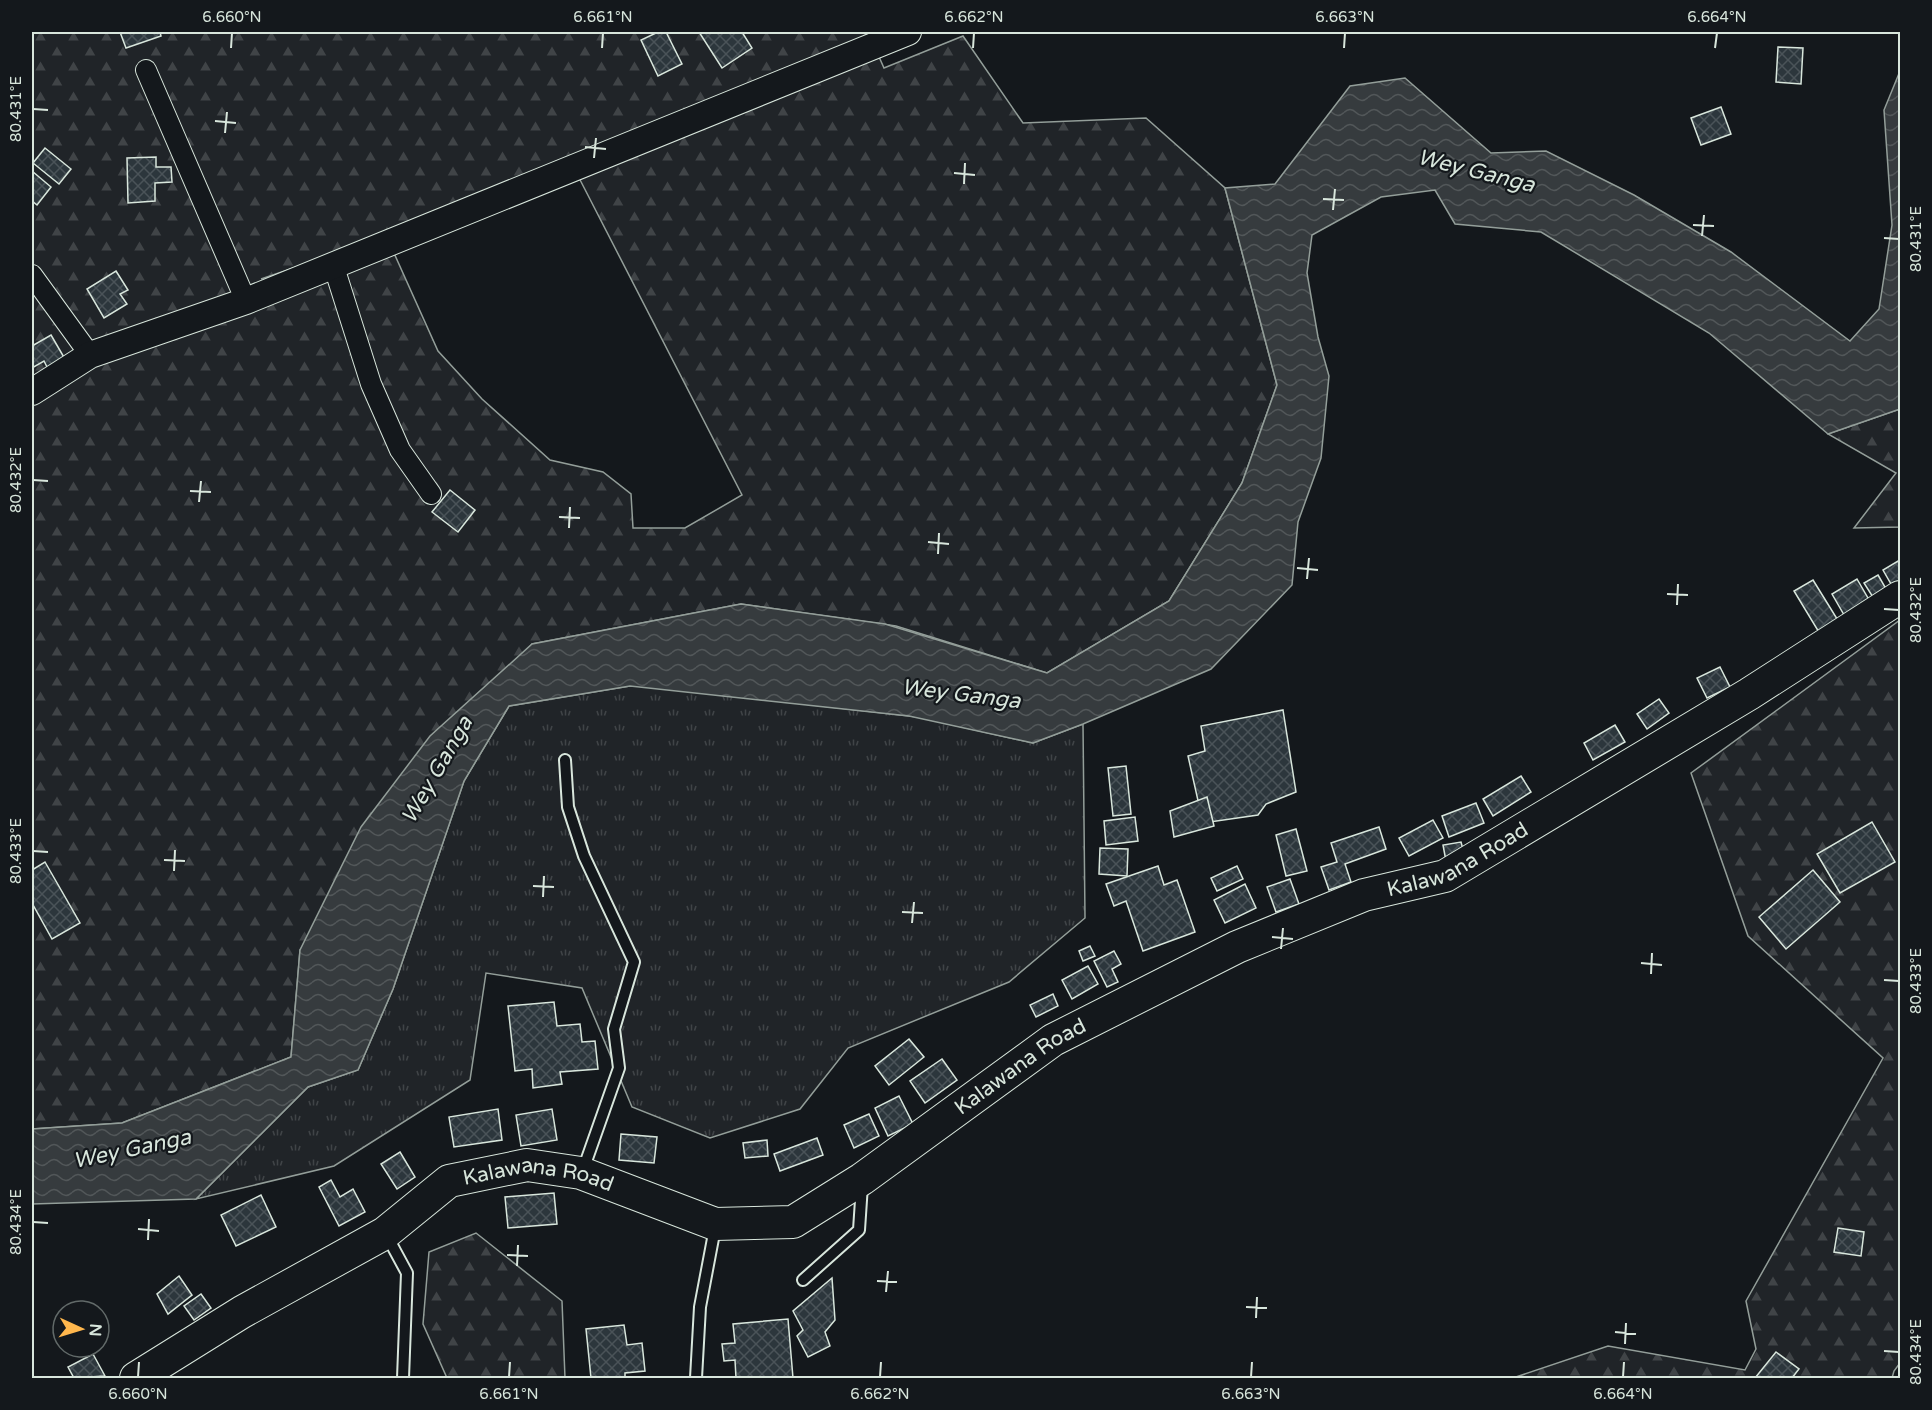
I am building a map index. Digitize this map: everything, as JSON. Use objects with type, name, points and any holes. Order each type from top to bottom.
[{"type":"main road","name":"Kalawana Road","points":[[136,1378],[242,1312],[385,1233],[449,1181],[527,1165],[581,1173],[716,1224],[792,1221],[862,1179],[1053,1040],[1237,946],[1364,895],[1444,876],[1749,694],[1900,597]]},
{"type":"street","points":[[32,392],[90,355],[246,301],[908,32]]},
{"type":"street","points":[[146,70],[246,301]]},
{"type":"street","points":[[333,264],[375,393],[400,450],[431,494]]},
{"type":"street","points":[[32,275],[90,355]]},
{"type":"lane","points":[[565,760],[568,807],[584,856],[634,962],[614,1029],[619,1068],[581,1173]]},
{"type":"lane","points":[[803,1280],[859,1230],[862,1179]]},
{"type":"lane","points":[[696,1378],[700,1307],[716,1224]]},
{"type":"lane","points":[[385,1233],[407,1273],[403,1378]]},
{"type":"green space","points":[[32,32],[868,32],[884,68],[963,36],[1023,123],[1146,118],[1225,188],[1277,385],[1242,483],[1169,601],[1047,673],[896,626],[741,604],[532,644],[300,950],[291,1057],[122,1123],[32,1129]],"holes":[[[576,172],[742,495],[685,528],[633,528],[631,494],[603,472],[550,460],[482,399],[438,351],[389,242],[261,279]]]},
{"type":"green space","points":[[1900,409],[1900,527],[1854,528],[1896,473],[1828,434]]},
{"type":"green space","points":[[1900,620],[1900,1363],[1892,1378],[1513,1378],[1608,1346],[1745,1370],[1756,1349],[1746,1301],[1883,1058],[1748,936],[1691,773]]},
{"type":"green space","points":[[636,685],[918,717],[1033,743],[1083,724],[1085,918],[1009,982],[848,1048],[800,1109],[710,1138],[632,1107],[582,988],[486,973],[470,1080],[334,1166],[196,1199],[308,1087],[358,1070],[393,989],[464,781],[509,706]]},
{"type":"green space","points":[[476,1233],[562,1301],[565,1378],[447,1378],[423,1324],[429,1252]]},
{"type":"water","name":"Wey Ganga","points":[[1900,71],[1900,409],[1828,434],[1709,333],[1541,232],[1455,224],[1435,190],[1381,197],[1312,235],[1307,273],[1318,337],[1329,376],[1321,458],[1298,522],[1292,585],[1211,669],[1033,743],[909,716],[630,686],[509,706],[464,781],[393,989],[358,1070],[308,1087],[196,1199],[32,1204],[32,1129],[122,1123],[291,1057],[300,950],[361,827],[430,736],[532,644],[741,604],[885,624],[1047,673],[1169,601],[1242,483],[1277,385],[1225,188],[1275,184],[1350,86],[1405,78],[1491,153],[1546,151],[1634,195],[1731,252],[1850,341],[1879,309],[1892,225],[1884,110]]},
{"type":"building","points":[[120,32],[160,32],[161,36],[126,48]]},
{"type":"building","points":[[658,32],[666,32],[682,64],[658,76],[641,40]]},
{"type":"building","points":[[699,32],[742,32],[752,48],[722,68]]},
{"type":"building","points":[[1778,47],[1803,48],[1801,84],[1776,82]]},
{"type":"building","points":[[1721,107],[1731,134],[1701,145],[1691,118]]},
{"type":"building","points":[[45,148],[71,169],[59,184],[33,163]]},
{"type":"building","points":[[156,157],[156,167],[171,167],[172,182],[155,183],[155,201],[128,203],[127,158]]},
{"type":"building","points":[[32,171],[51,187],[37,205],[32,201]]},
{"type":"building","points":[[116,271],[128,290],[120,294],[127,304],[104,318],[87,289]]},
{"type":"building","points":[[51,335],[65,359],[48,369],[44,361],[32,368],[32,346]]},
{"type":"building","points":[[450,490],[475,510],[458,532],[432,512]]},
{"type":"building","points":[[1898,561],[1900,588],[1895,591],[1883,570]]},
{"type":"building","points":[[1878,575],[1889,594],[1876,602],[1864,583]]},
{"type":"building","points":[[1857,579],[1872,605],[1847,620],[1832,594]]},
{"type":"building","points":[[1813,580],[1839,622],[1820,634],[1794,591]]},
{"type":"building","points":[[1720,667],[1730,687],[1707,698],[1697,678]]},
{"type":"building","points":[[1659,699],[1669,713],[1647,729],[1637,714]]},
{"type":"building","points":[[1283,710],[1296,792],[1266,804],[1258,815],[1203,823],[1188,756],[1205,751],[1201,726]]},
{"type":"building","points":[[1615,725],[1625,742],[1593,760],[1584,743]]},
{"type":"building","points":[[1126,766],[1131,814],[1113,816],[1108,768]]},
{"type":"building","points":[[1521,776],[1531,792],[1493,816],[1483,799]]},
{"type":"building","points":[[1207,797],[1214,826],[1174,837],[1170,811]]},
{"type":"building","points":[[1476,803],[1484,823],[1449,837],[1442,816]]},
{"type":"building","points":[[1135,817],[1138,841],[1106,845],[1104,821]]},
{"type":"building","points":[[1433,820],[1443,838],[1409,856],[1399,838]]},
{"type":"building","points":[[1872,822],[1895,862],[1840,893],[1817,854]]},
{"type":"building","points":[[1379,827],[1386,849],[1345,864],[1351,882],[1329,890],[1321,867],[1337,862],[1331,843]]},
{"type":"building","points":[[1296,829],[1307,871],[1286,876],[1276,835]]},
{"type":"building","points":[[1461,842],[1465,857],[1446,861],[1443,845]]},
{"type":"building","points":[[1100,848],[1128,849],[1127,876],[1099,874]]},
{"type":"building","points":[[45,862],[80,923],[52,939],[32,903],[32,870]]},
{"type":"building","points":[[1158,866],[1164,885],[1177,880],[1195,932],[1143,951],[1126,901],[1114,906],[1106,884]]},
{"type":"building","points":[[1237,866],[1243,879],[1217,891],[1211,878]]},
{"type":"building","points":[[1813,870],[1840,902],[1786,949],[1759,917]]},
{"type":"building","points":[[1290,879],[1299,904],[1276,912],[1267,887]]},
{"type":"building","points":[[1245,884],[1256,908],[1225,923],[1214,900]]},
{"type":"building","points":[[1090,946],[1095,956],[1083,961],[1079,951]]},
{"type":"building","points":[[1114,951],[1121,964],[1112,969],[1118,982],[1107,987],[1094,961]]},
{"type":"building","points":[[1088,966],[1098,984],[1072,999],[1062,980]]},
{"type":"building","points":[[1053,994],[1058,1006],[1036,1017],[1030,1005]]},
{"type":"building","points":[[554,1002],[557,1026],[580,1024],[582,1042],[595,1041],[598,1069],[560,1072],[562,1084],[533,1088],[532,1069],[515,1071],[508,1006]]},
{"type":"building","points":[[909,1039],[924,1057],[889,1085],[875,1066]]},
{"type":"building","points":[[942,1059],[957,1080],[925,1103],[910,1081]]},
{"type":"building","points":[[899,1096],[913,1124],[888,1136],[875,1108]]},
{"type":"building","points":[[498,1109],[502,1140],[454,1147],[449,1117]]},
{"type":"building","points":[[552,1109],[557,1140],[521,1146],[516,1115]]},
{"type":"building","points":[[869,1114],[879,1136],[854,1148],[844,1125]]},
{"type":"building","points":[[621,1134],[657,1137],[654,1163],[619,1160]]},
{"type":"building","points":[[817,1138],[823,1155],[780,1171],[774,1154]]},
{"type":"building","points":[[767,1140],[768,1156],[745,1158],[743,1143]]},
{"type":"building","points":[[400,1152],[415,1177],[397,1189],[381,1164]]},
{"type":"building","points":[[331,1180],[340,1197],[353,1189],[365,1212],[339,1226],[319,1187]]},
{"type":"building","points":[[554,1193],[557,1224],[508,1228],[505,1197]]},
{"type":"building","points":[[261,1195],[276,1227],[236,1246],[221,1215]]},
{"type":"building","points":[[1838,1228],[1864,1232],[1861,1256],[1834,1252]]},
{"type":"building","points":[[179,1276],[192,1295],[168,1314],[157,1294]]},
{"type":"building","points":[[832,1278],[835,1320],[825,1332],[830,1346],[808,1357],[797,1336],[803,1330],[793,1311]]},
{"type":"building","points":[[201,1294],[211,1308],[194,1320],[184,1306]]},
{"type":"building","points":[[788,1319],[793,1378],[736,1378],[735,1360],[724,1361],[722,1344],[735,1343],[733,1324]]},
{"type":"building","points":[[624,1325],[627,1345],[642,1343],[645,1371],[625,1373],[625,1378],[591,1378],[586,1329]]},
{"type":"building","points":[[1776,1352],[1799,1369],[1792,1378],[1755,1378]]},
{"type":"building","points":[[83,1359],[96,1359],[105,1376],[74,1378],[68,1367]]}]
